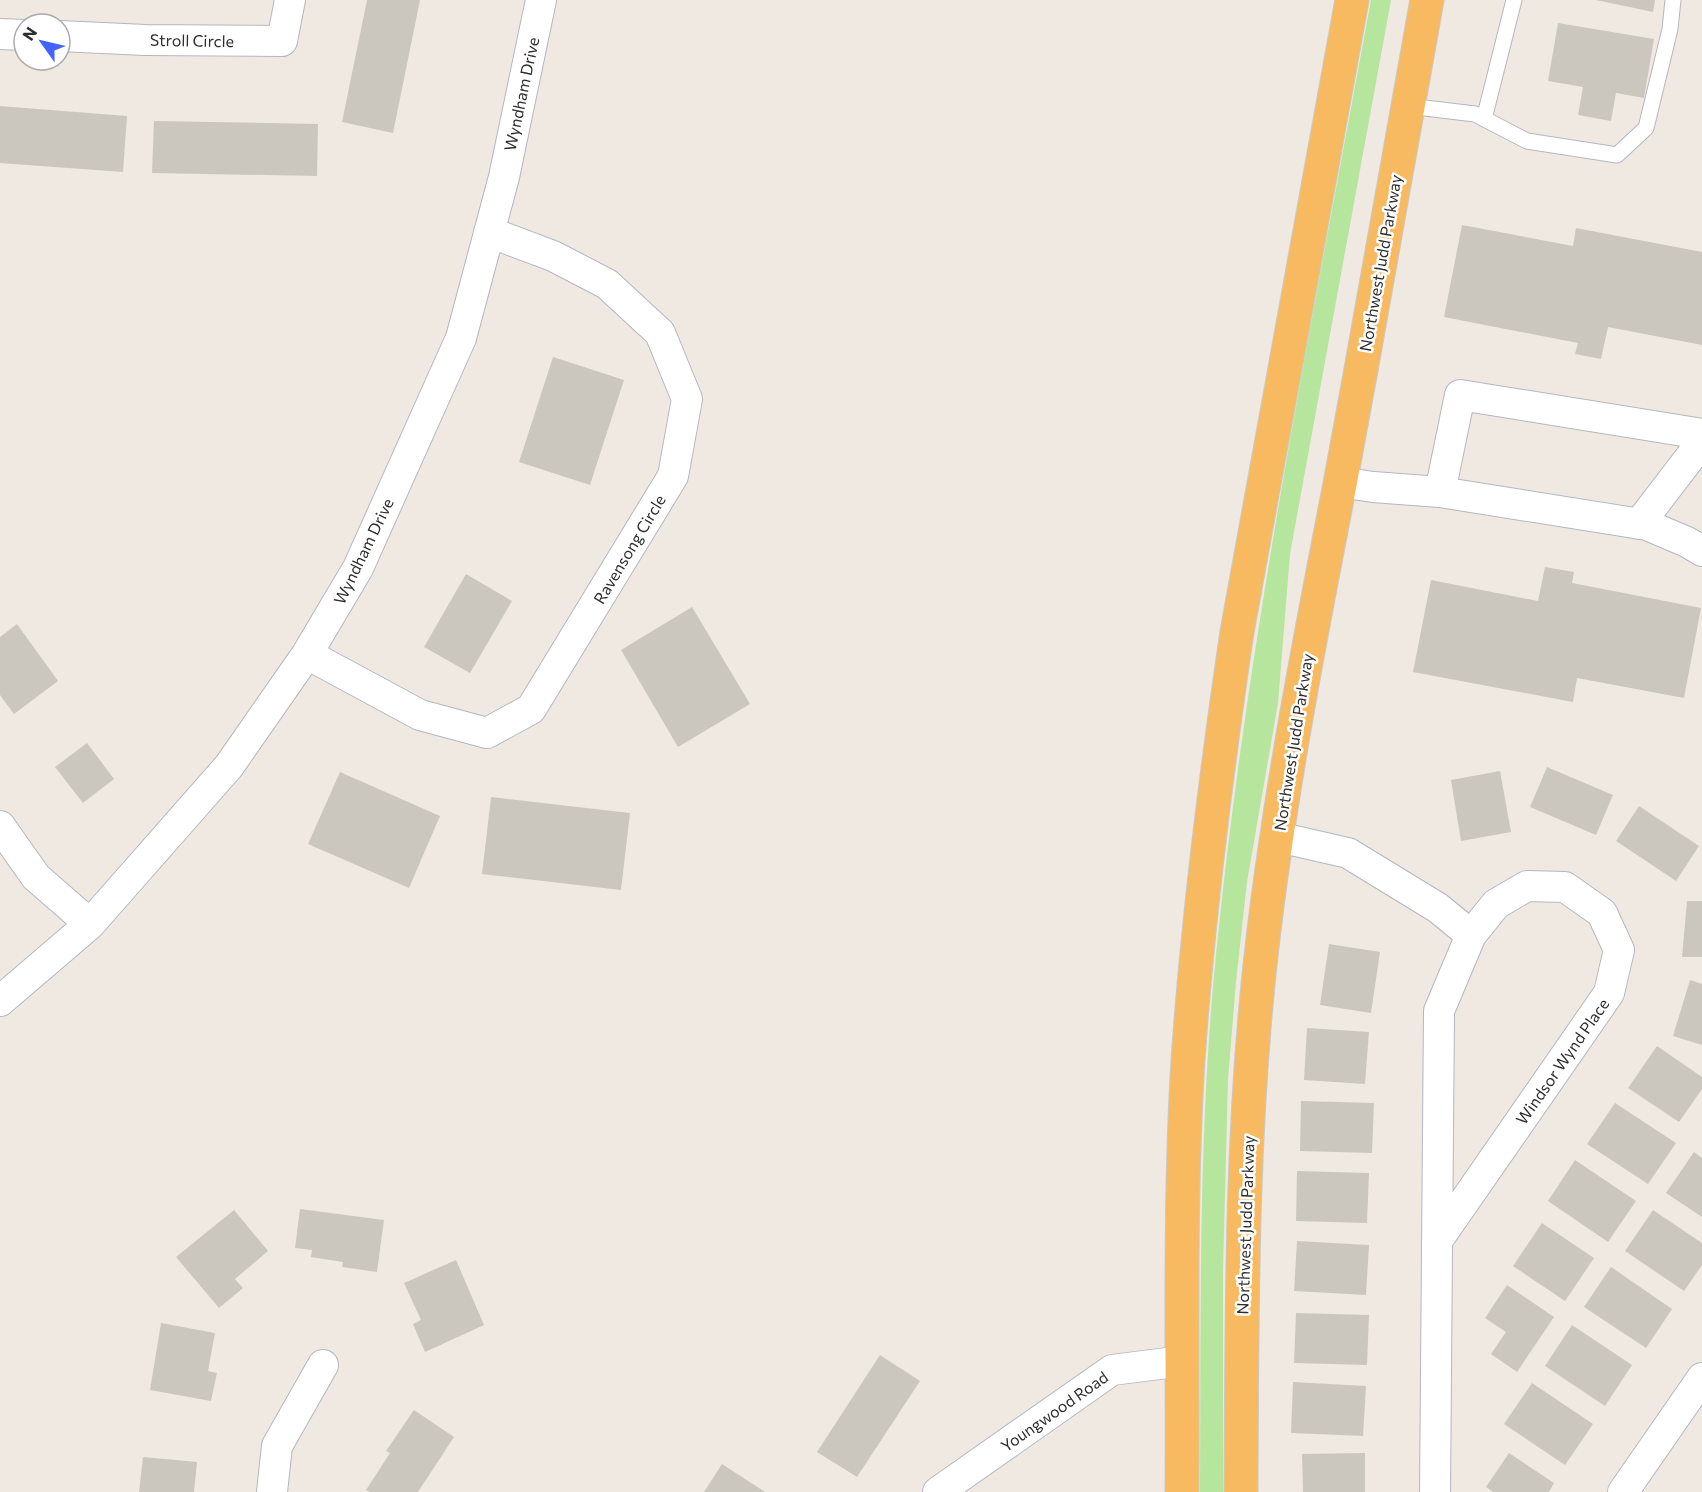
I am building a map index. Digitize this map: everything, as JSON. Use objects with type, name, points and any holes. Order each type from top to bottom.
[{"type":"highway","points":[[1182,1492],[1182,1245],[1188,1062],[1222,731],[1237,632],[1352,0]]},
{"type":"highway","name":"Northwest Judd Parkway","points":[[1240,1492],[1243,1203],[1261,958],[1278,837],[1315,612],[1427,0]]},
{"type":"street","name":"Stroll Circle","points":[[72,37],[145,40],[282,41],[290,0]]},
{"type":"street","name":"Wyndham Drive","points":[[0,1000],[90,924],[229,766],[307,654],[358,568],[461,338],[504,177],[541,0]]},
{"type":"street","name":"Ravensong Circle","points":[[307,654],[420,715],[487,733],[531,709],[673,476],[687,399],[660,333],[608,284],[553,256],[489,232]]},
{"type":"street","points":[[1440,492],[1460,395],[1702,434]]},
{"type":"street","points":[[1639,524],[1702,442]]},
{"type":"street","points":[[1340,482],[1440,492],[1647,525],[1702,551]]},
{"type":"street","points":[[0,826],[36,876],[90,924]]},
{"type":"street","points":[[1278,837],[1348,853],[1438,908],[1471,935]]},
{"type":"street","name":"Windsor Wynd Place","points":[[1434,1492],[1439,1011],[1471,935],[1496,904],[1527,886],[1564,887],[1602,913],[1619,950],[1609,993],[1437,1241]]},
{"type":"street","name":"Youngwood Road","points":[[938,1492],[1112,1370],[1182,1361]]},
{"type":"street","points":[[272,1492],[277,1446],[323,1365]]},
{"type":"street","points":[[1623,1492],[1702,1378]]},
{"type":"lane","points":[[1484,119],[1514,0]]},
{"type":"lane","points":[[1408,105],[1475,114],[1527,141],[1617,155],[1646,128],[1670,29],[1673,0]]},
{"type":"green space","points":[[1371,0],[1391,0],[1290,554],[1278,703],[1247,882],[1236,982],[1228,1079],[1223,1271],[1223,1492],[1200,1492],[1203,1156],[1210,1022],[1229,835],[1284,476]]},
{"type":"building","points":[[367,0],[420,0],[393,133],[342,122]]},
{"type":"building","points":[[1596,0],[1655,0],[1653,12]]},
{"type":"building","points":[[1558,23],[1654,39],[1644,98],[1616,93],[1611,121],[1578,115],[1583,87],[1548,81]]},
{"type":"building","points":[[0,106],[127,116],[123,172],[0,163]]},
{"type":"building","points":[[154,121],[318,124],[317,176],[152,173]]},
{"type":"building","points":[[1462,225],[1573,246],[1576,228],[1702,252],[1702,345],[1608,327],[1601,359],[1575,354],[1578,343],[1444,317]]},
{"type":"building","points":[[553,357],[624,380],[590,485],[519,462]]},
{"type":"building","points":[[1545,567],[1574,572],[1572,583],[1701,608],[1684,698],[1577,678],[1573,702],[1413,672],[1431,580],[1538,601]]},
{"type":"building","points":[[466,574],[512,601],[470,673],[424,647]]},
{"type":"building","points":[[692,607],[750,704],[678,747],[621,650]]},
{"type":"building","points":[[17,624],[58,681],[14,714],[0,695],[0,637]]},
{"type":"building","points":[[87,743],[114,779],[83,803],[55,767]]},
{"type":"building","points":[[1547,767],[1613,795],[1596,835],[1530,807]]},
{"type":"building","points":[[1500,771],[1511,832],[1461,841],[1451,780]]},
{"type":"building","points":[[340,772],[440,816],[409,888],[308,844]]},
{"type":"building","points":[[491,797],[630,813],[621,890],[482,874]]},
{"type":"building","points":[[1639,806],[1699,846],[1676,881],[1616,841]]},
{"type":"building","points":[[1687,901],[1702,901],[1702,957],[1682,957]]},
{"type":"building","points":[[1329,944],[1380,952],[1371,1013],[1320,1005]]},
{"type":"building","points":[[1690,980],[1702,984],[1702,1045],[1673,1036]]},
{"type":"building","points":[[1307,1028],[1369,1032],[1365,1084],[1304,1080]]},
{"type":"building","points":[[1657,1046],[1702,1077],[1702,1089],[1679,1122],[1628,1088]]},
{"type":"building","points":[[1301,1101],[1374,1103],[1372,1153],[1300,1151]]},
{"type":"building","points":[[1615,1103],[1676,1143],[1648,1184],[1587,1144]]},
{"type":"building","points":[[1694,1152],[1702,1158],[1702,1217],[1666,1193]]},
{"type":"building","points":[[1575,1160],[1636,1201],[1608,1242],[1548,1201]]},
{"type":"building","points":[[1297,1171],[1369,1173],[1367,1223],[1296,1221]]},
{"type":"building","points":[[300,1209],[384,1220],[377,1272],[342,1267],[343,1262],[311,1257],[312,1250],[295,1248]]},
{"type":"building","points":[[234,1210],[268,1251],[235,1279],[243,1288],[219,1308],[176,1257]]},
{"type":"building","points":[[1653,1210],[1702,1243],[1702,1265],[1684,1291],[1625,1251]]},
{"type":"building","points":[[1542,1223],[1594,1258],[1565,1301],[1513,1266]]},
{"type":"building","points":[[1297,1241],[1369,1245],[1366,1295],[1294,1291]]},
{"type":"building","points":[[456,1260],[484,1325],[425,1352],[413,1324],[421,1320],[404,1283]]},
{"type":"building","points":[[1611,1267],[1672,1309],[1646,1348],[1584,1307]]},
{"type":"building","points":[[1507,1285],[1554,1317],[1517,1372],[1491,1354],[1506,1332],[1485,1318]]},
{"type":"building","points":[[1296,1313],[1369,1315],[1367,1365],[1294,1363]]},
{"type":"building","points":[[161,1323],[215,1333],[208,1371],[217,1373],[211,1401],[150,1390]]},
{"type":"building","points":[[1572,1325],[1632,1365],[1605,1406],[1545,1366]]},
{"type":"building","points":[[880,1355],[920,1381],[857,1477],[817,1452]]},
{"type":"building","points":[[1293,1382],[1366,1386],[1363,1436],[1291,1433]]},
{"type":"building","points":[[1532,1383],[1593,1424],[1565,1465],[1504,1424]]},
{"type":"building","points":[[414,1410],[454,1437],[418,1492],[370,1492],[366,1490],[390,1453],[386,1451]]},
{"type":"building","points":[[1365,1453],[1365,1492],[1303,1492],[1302,1454]]},
{"type":"building","points":[[1509,1453],[1554,1483],[1549,1492],[1493,1492],[1486,1487]]},
{"type":"building","points":[[143,1457],[197,1462],[194,1492],[139,1492]]},
{"type":"building","points":[[722,1464],[765,1492],[704,1492]]}]
